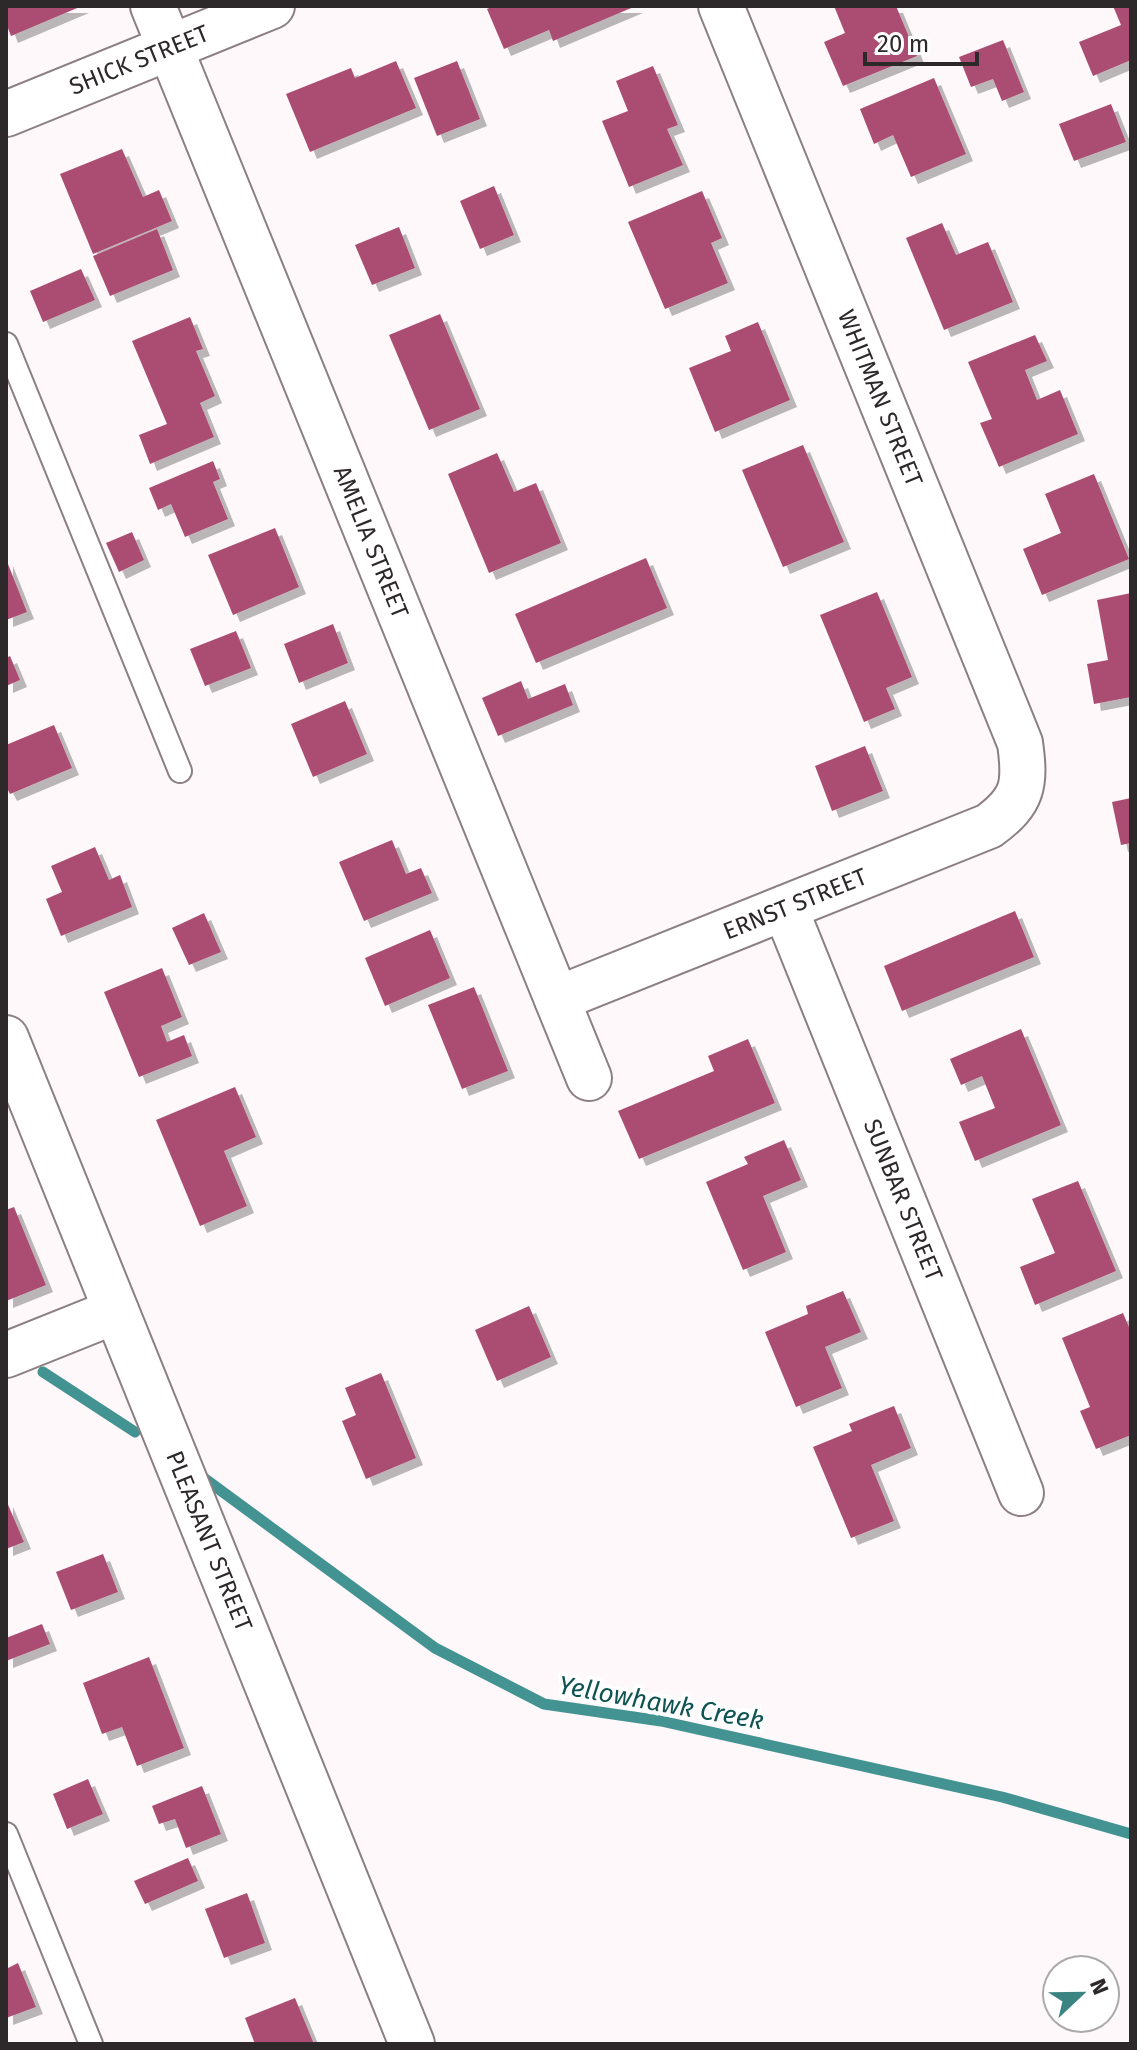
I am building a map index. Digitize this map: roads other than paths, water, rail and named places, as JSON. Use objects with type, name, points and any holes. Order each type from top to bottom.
[{"type":"street","name":"AMELIA STREET","points":[[153,6],[589,1078]]},
{"type":"street","name":"SHICK STREET","points":[[6,114],[272,6]]},
{"type":"street","name":"WHITMAN STREET","points":[[721,6],[1020,743],[1024,770],[1021,793]]},
{"type":"street","name":"ERNST STREET","points":[[557,999],[989,826],[1008,813],[1021,793]]},
{"type":"street","name":"SUNBAR STREET","points":[[785,908],[1021,1493]]},
{"type":"street","name":"PLEASANT STREET","points":[[6,1038],[412,2044]]},
{"type":"street","points":[[6,1355],[116,1311]]},
{"type":"lane","points":[[6,344],[180,771]]},
{"type":"lane","points":[[6,1834],[91,2044]]},
{"type":"waterway","name":"Yellowhawk Creek","points":[[43,1372],[135,1432]]},
{"type":"waterway","name":"Yellowhawk Creek","points":[[197,1473],[435,1648],[544,1704],[661,1721],[1002,1797],[1131,1834]]}]
